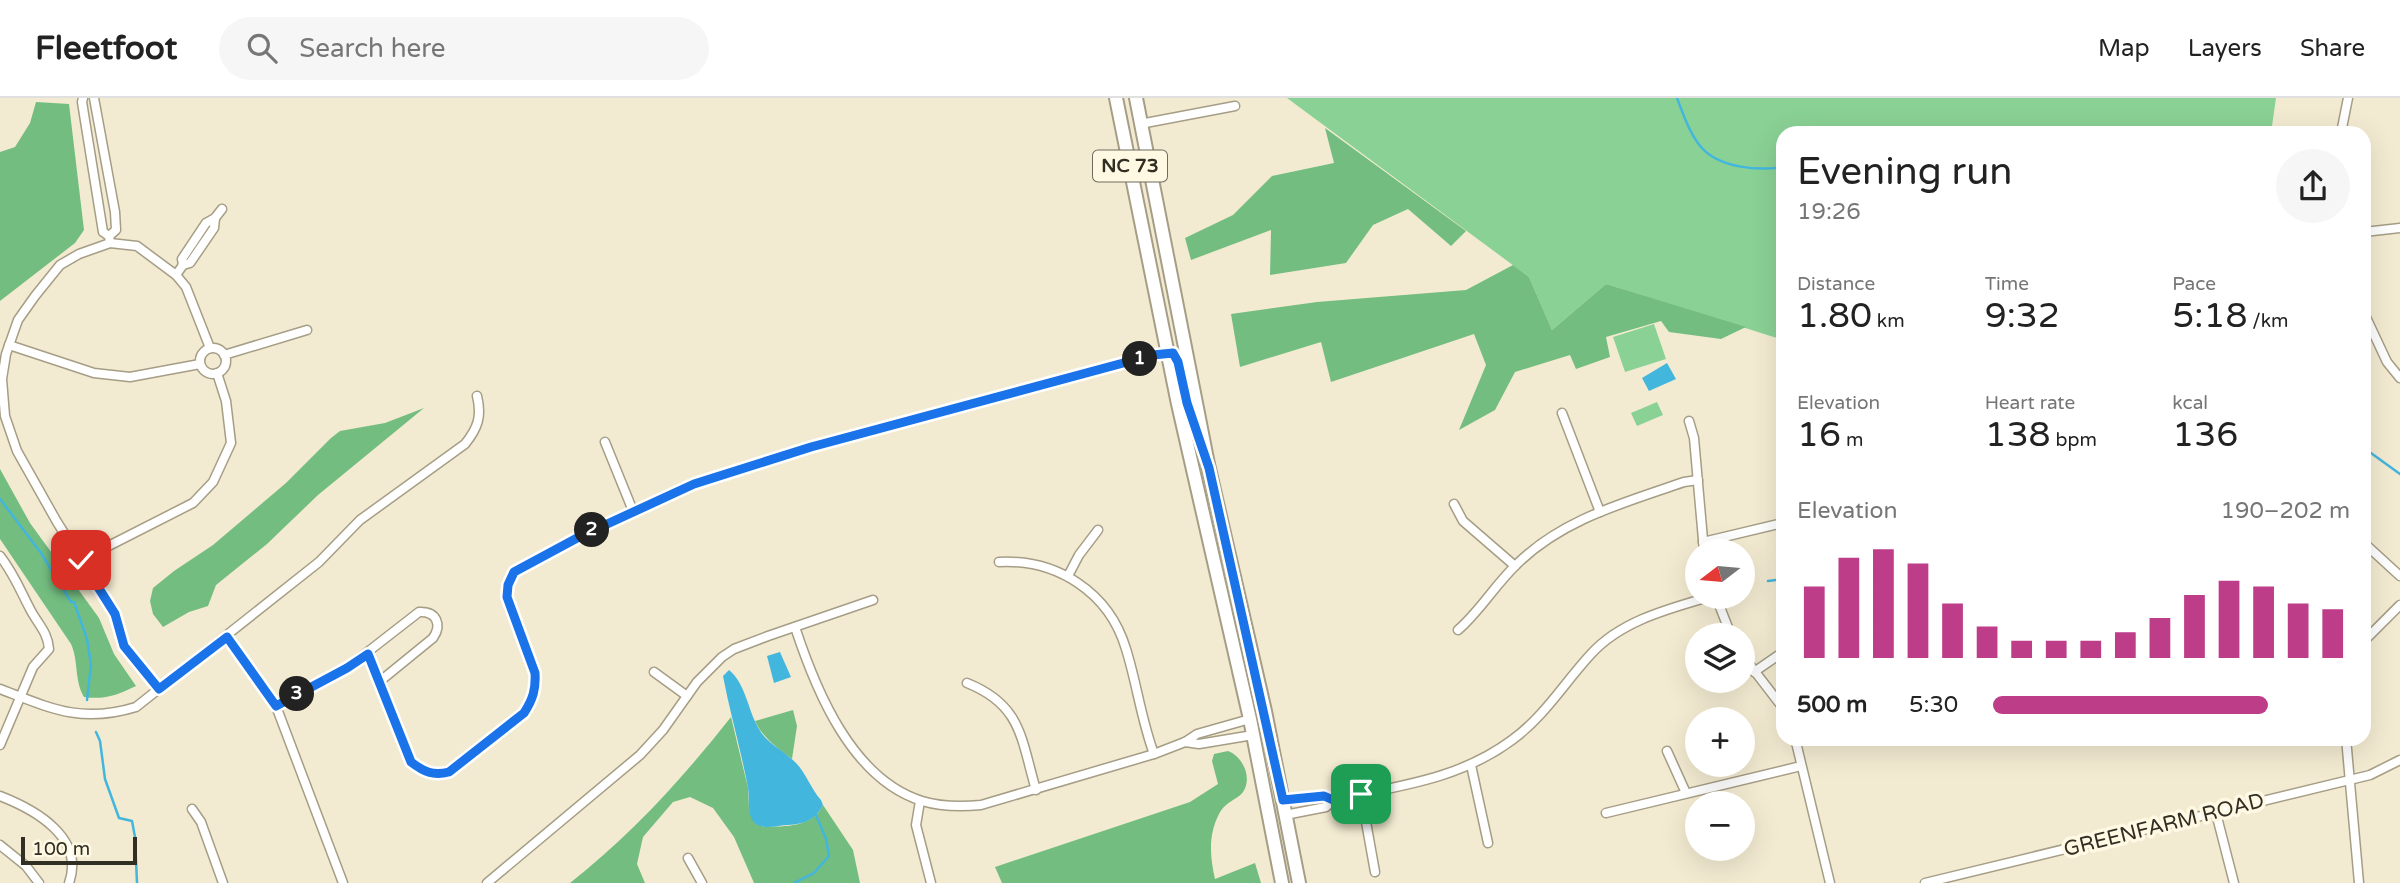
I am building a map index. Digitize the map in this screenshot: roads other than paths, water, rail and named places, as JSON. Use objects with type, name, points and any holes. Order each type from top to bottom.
[{"type":"main road","name":"NC 73","points":[[1116,98],[1194,478],[1250,719],[1282,883]]},
{"type":"main road","name":"NC 73","points":[[1136,98],[1208,464],[1299,883]]},
{"type":"main road","points":[[1168,352],[1173,353],[1178,362],[1187,403],[1208,464]]},
{"type":"main road","points":[[1237,661],[1262,743],[1276,805],[1281,813],[1286,815]]},
{"type":"street","points":[[83,98],[103,232],[110,240],[137,246],[176,275],[186,287],[210,348]]},
{"type":"street","points":[[94,98],[116,230],[110,240],[60,265],[18,320],[9,345],[2,379],[5,416],[17,451],[115,614],[124,646],[159,689]]},
{"type":"street","points":[[1225,108],[1229,98]]},
{"type":"street","points":[[2342,126],[2348,98]]},
{"type":"street","points":[[1140,124],[1235,106]]},
{"type":"street","points":[[93,168],[105,165]]},
{"type":"street","points":[[176,275],[183,265],[190,264],[214,228],[215,218],[222,209]]},
{"type":"street","points":[[2371,231],[2400,228]]},
{"type":"street","points":[[2371,328],[2387,362],[2400,378]]},
{"type":"street","points":[[224,355],[307,330]]},
{"type":"street","points":[[9,345],[94,373],[130,377],[200,364]]},
{"type":"street","points":[[210,348],[218,349],[224,355],[225,364],[217,373],[205,371],[200,364],[202,352],[210,348]]},
{"type":"street","points":[[368,654],[411,762],[423,771],[436,775],[449,772],[524,713],[532,700],[536,686],[535,673],[507,597],[508,585],[514,572],[633,511],[694,484],[768,459],[1168,352]]},
{"type":"street","points":[[81,560],[193,503],[213,482],[231,443],[226,401],[217,373]]},
{"type":"street","points":[[0,689],[83,716],[135,708],[319,562],[360,520],[465,444],[477,429],[480,411],[477,396]]},
{"type":"street","points":[[1562,413],[1600,512]]},
{"type":"street","points":[[1689,421],[1703,539]]},
{"type":"street","points":[[605,442],[633,511]]},
{"type":"street","points":[[1458,630],[1515,566],[1533,549],[1567,526],[1684,482],[1698,480]]},
{"type":"street","points":[[1454,504],[1463,521],[1515,566]]},
{"type":"street","points":[[1730,539],[1776,525]]},
{"type":"street","points":[[1068,576],[1079,555],[1098,530]]},
{"type":"street","points":[[2371,549],[2400,576]]},
{"type":"street","points":[[0,556],[12,572],[48,638],[49,649],[33,667],[0,745]]},
{"type":"street","points":[[999,562],[1027,563],[1068,576],[1097,598],[1117,626],[1128,655],[1142,718],[1154,754]]},
{"type":"street","points":[[492,882],[640,755],[663,730],[712,665],[734,649],[873,600]]},
{"type":"street","points":[[1286,815],[1326,807],[1333,800],[1432,780],[1471,765],[1506,745],[1528,726],[1546,709],[1590,654],[1615,632],[1632,623],[1685,605]]},
{"type":"street","points":[[2371,633],[2400,605]]},
{"type":"street","points":[[276,706],[347,668],[419,612],[428,612],[438,623],[439,630],[433,638],[379,682]]},
{"type":"street","points":[[795,627],[816,688],[846,737],[872,769],[890,785],[920,801],[957,807],[981,806],[1154,754],[1185,742],[1197,734],[1250,719]]},
{"type":"street","points":[[227,637],[276,706],[343,883]]},
{"type":"street","points":[[1755,671],[1776,657]]},
{"type":"street","points":[[654,672],[687,695]]},
{"type":"street","points":[[1755,673],[1776,699]]},
{"type":"street","points":[[967,683],[995,697],[1012,716],[1036,790]]},
{"type":"street","points":[[1185,742],[1199,744],[1253,735]]},
{"type":"street","points":[[1797,746],[1830,883]]},
{"type":"street","points":[[2347,746],[2359,883]]},
{"type":"street","points":[[1667,751],[1685,791]]},
{"type":"street","name":"GREENFARM ROAD","points":[[1926,883],[2349,779],[2379,771],[2400,760]]},
{"type":"street","points":[[1471,765],[1488,844]]},
{"type":"street","points":[[1695,791],[1801,766]]},
{"type":"street","points":[[1606,813],[1685,793]]},
{"type":"street","points":[[1361,794],[1375,872]]},
{"type":"street","points":[[0,796],[30,809],[67,842],[73,860],[69,883]]},
{"type":"street","points":[[1283,800],[1324,796],[1333,800]]},
{"type":"street","points":[[920,801],[916,825],[931,883]]},
{"type":"street","points":[[192,809],[201,822],[223,883]]},
{"type":"street","points":[[2216,813],[2234,883]]},
{"type":"street","points":[[0,845],[26,866],[39,883]]},
{"type":"street","points":[[688,858],[702,883]]},
{"type":"water","points":[[1667,363],[1676,379],[1649,391],[1642,378]]},
{"type":"water","points":[[780,652],[791,677],[774,683],[767,656]]},
{"type":"water","points":[[729,670],[743,690],[762,734],[796,763],[821,800],[823,805],[809,820],[768,827],[753,821],[723,676]]},
{"type":"waterway","points":[[1677,98],[1693,136],[1709,154],[1728,164],[1762,169],[1776,168]]},
{"type":"waterway","points":[[2371,453],[2400,474]]},
{"type":"waterway","points":[[0,499],[41,553],[71,602],[74,602],[87,639],[91,665],[87,700]]},
{"type":"waterway","points":[[1768,581],[1776,580]]},
{"type":"waterway","points":[[96,732],[100,741],[105,779],[119,818],[132,821],[137,883]]},
{"type":"waterway","points":[[794,883],[814,873],[829,856],[826,839],[816,815]]}]
